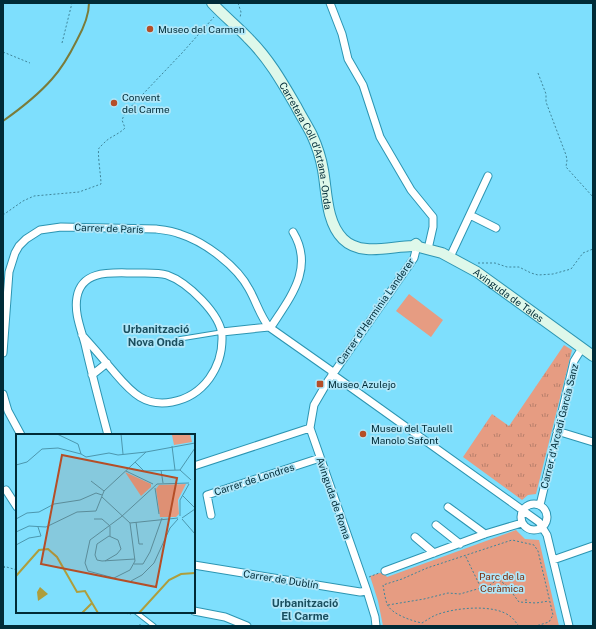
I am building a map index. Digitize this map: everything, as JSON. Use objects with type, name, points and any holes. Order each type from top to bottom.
[{"type":"main road","name":"Carretera Coll d’Artana - Onda","points":[[216,7],[250,39],[274,69],[312,135],[322,163],[329,207],[338,232],[349,244],[357,247],[381,249],[419,248]]},
{"type":"main road","name":"Avinguda de Tales","points":[[419,248],[450,256],[593,356]]},
{"type":"street","name":"Carrer d'Herminia Landerer","points":[[330,3],[342,34],[348,59],[363,85],[380,137],[411,190],[433,217],[433,227],[414,258],[332,373]]},
{"type":"street","points":[[450,256],[488,176]]},
{"type":"street","points":[[470,216],[496,228]]},
{"type":"street","name":"Carrer de París","points":[[3,353],[8,272],[14,255],[19,246],[31,235],[40,230],[57,227],[156,229],[175,232],[191,238],[218,255],[243,279],[269,327]]},
{"type":"street","points":[[269,327],[293,294],[300,276],[301,254],[298,241],[293,232]]},
{"type":"street","points":[[82,335],[126,386],[145,400],[157,403],[176,401],[194,394],[210,378],[215,370],[220,353],[222,332],[217,319],[209,308],[191,291],[172,277],[161,274],[104,273],[92,276],[85,281],[77,295],[77,312],[82,335],[92,376],[108,434]]},
{"type":"street","points":[[222,332],[269,327],[539,522],[544,527],[547,535],[568,626]]},
{"type":"street","name":"Carrer d'Arcadi García Sanz","points":[[540,505],[574,361],[582,348]]},
{"type":"street","points":[[92,376],[107,364]]},
{"type":"street","name":"Avinguda de Roma","points":[[332,373],[314,405],[310,428],[363,579],[375,617],[376,626]]},
{"type":"street","points":[[3,394],[8,412],[20,434]]},
{"type":"street","points":[[195,466],[310,428]]},
{"type":"street","points":[[557,431],[593,442]]},
{"type":"street","name":"Carrer de Londres","points":[[211,515],[207,495],[320,458]]},
{"type":"street","points":[[6,490],[16,505]]},
{"type":"street","points":[[528,505],[540,505],[545,509],[548,515],[547,522],[544,527],[536,531],[527,529],[522,523],[521,516],[523,510],[528,505]]},
{"type":"street","points":[[448,506],[485,534]]},
{"type":"street","points":[[385,571],[485,534],[522,523]]},
{"type":"street","points":[[436,525],[460,544]]},
{"type":"street","points":[[416,537],[434,553]]},
{"type":"street","points":[[553,560],[593,546]]},
{"type":"street","name":"Carrer de Dublín","points":[[195,565],[360,592],[367,591]]},
{"type":"street","points":[[195,611],[225,617],[247,626]]},
{"type":"lane","points":[[179,339],[222,332]]},
{"type":"lane","points":[[137,613],[154,626]]},
{"type":"path","points":[[62,43],[72,3]]},
{"type":"path","points":[[233,23],[240,17],[241,12],[238,3]]},
{"type":"path","points":[[3,215],[22,201],[34,196],[79,192],[101,184],[102,175],[98,152],[99,148],[125,128],[122,120],[124,113],[182,53],[216,7]]},
{"type":"path","points":[[3,52],[30,62]]},
{"type":"path","points":[[538,73],[546,94],[546,102],[566,155],[566,167],[593,197]]},
{"type":"path","points":[[466,266],[480,262],[507,267],[519,267],[538,275],[553,274],[571,269],[583,253],[593,249]]},
{"type":"path","points":[[519,626],[510,616],[498,611],[464,608],[436,615],[422,623],[412,621],[387,605],[383,585],[402,579],[427,568],[512,540],[534,545],[538,551],[553,615],[549,622],[536,626]]},
{"type":"path","points":[[466,555],[481,588]]},
{"type":"path","points":[[3,566],[16,570]]},
{"type":"path","points":[[3,568],[7,567]]},
{"type":"path","points":[[363,579],[385,571]]},
{"type":"path","points":[[387,605],[424,599],[448,593],[460,594],[481,588],[498,578],[507,586],[520,602],[526,603],[549,600]]},
{"type":"path","points":[[512,593],[513,584]]},
{"type":"path","points":[[122,613],[132,613]]},
{"type":"green space","points":[[409,294],[443,320],[431,337],[396,311]]},
{"type":"green space","points":[[564,345],[572,350],[536,494],[528,495],[522,500],[463,457],[492,414],[509,426]]},
{"type":"green space","name":"Parc de la Ceràmica","points":[[516,530],[525,539],[539,540],[559,626],[383,626],[378,601],[370,576],[383,572],[387,577]]},
{"type":"waterway","points":[[3,121],[47,85],[66,61],[87,18],[89,3]]},
{"type":"place","name":"Museo del Carmen","points":[[150,29]]},
{"type":"place","name":"Convent del Carme","points":[[114,103]]},
{"type":"place","name":"Museo Azulejo","points":[[320,384]]},
{"type":"place","name":"Museu del Taulell Manolo Safont","points":[[363,434]]},
{"type":"district","name":"Urbanització Nova Onda","points":[[156,335]]},
{"type":"district","name":"Urbanització El Carme","points":[[305,609]]}]
